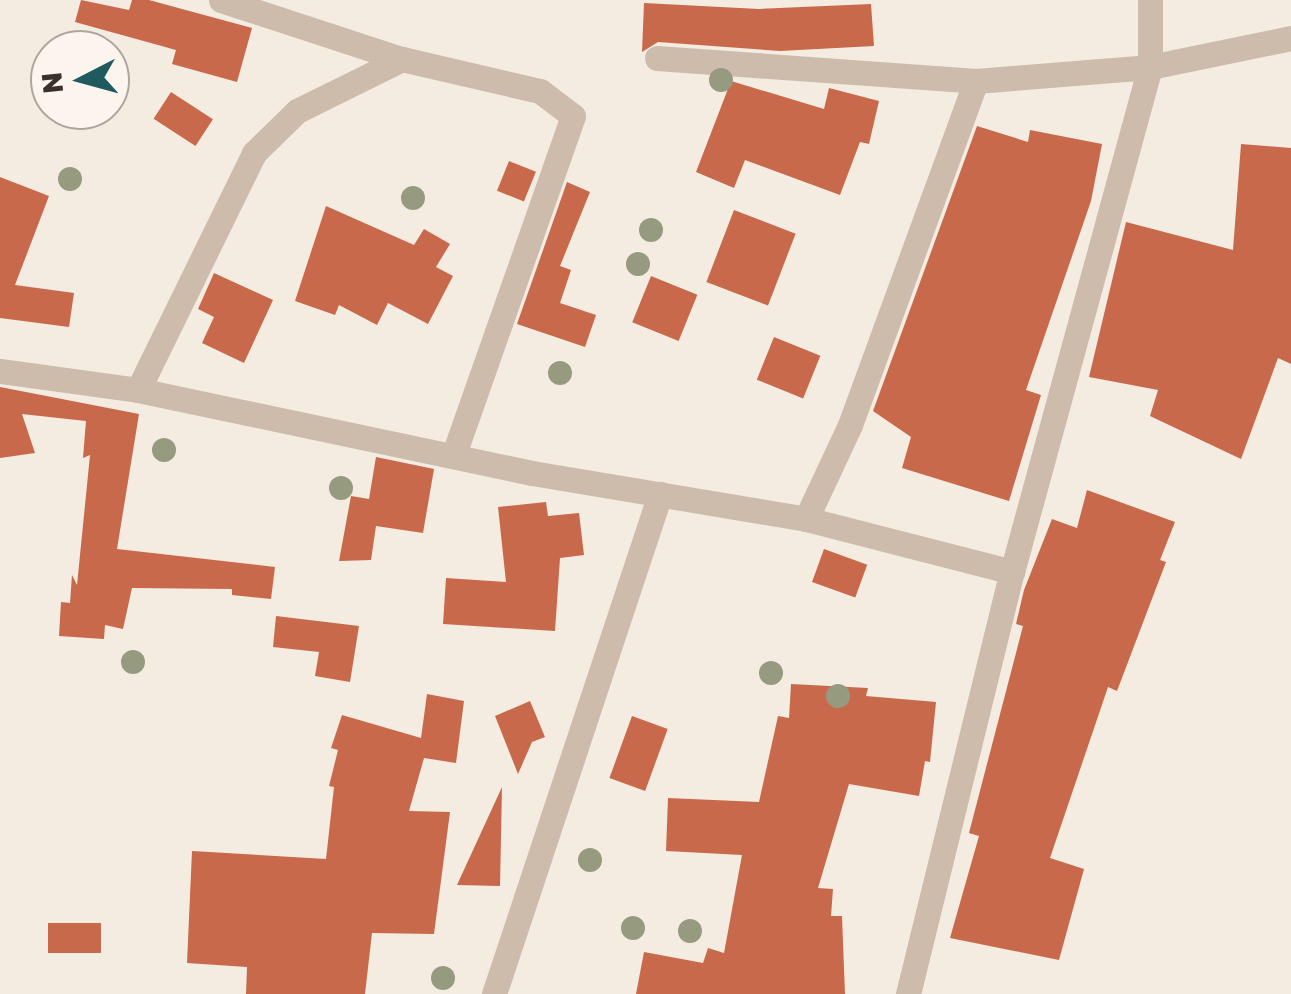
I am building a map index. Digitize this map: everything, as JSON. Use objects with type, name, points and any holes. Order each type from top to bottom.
[{"type":"street","points":[[221,0],[402,58],[540,91],[573,116],[454,453]]},
{"type":"street","points":[[908,994],[1012,572],[1150,68],[1150,0]]},
{"type":"street","points":[[658,58],[976,81],[1150,68],[1291,38]]},
{"type":"street","points":[[138,390],[254,153],[297,111],[402,58]]},
{"type":"street","points":[[806,519],[850,425],[976,81]]},
{"type":"street","points":[[0,370],[138,390],[660,494],[806,519],[1012,572]]},
{"type":"street","points":[[494,994],[660,494]]},
{"type":"building","points":[[81,0],[129,10],[132,0],[149,0],[252,28],[237,82],[172,64],[176,50],[130,37],[130,30],[104,30],[75,22]]},
{"type":"building","points":[[644,3],[759,9],[871,4],[874,46],[780,51],[658,42],[642,52]]},
{"type":"building","points":[[731,81],[824,109],[829,88],[879,101],[869,144],[860,142],[840,195],[745,160],[734,188],[696,172]]},
{"type":"building","points":[[171,92],[213,119],[196,146],[154,119]]},
{"type":"building","points":[[977,126],[1028,142],[1030,130],[1102,144],[1091,201],[1026,390],[1041,395],[1009,501],[902,468],[911,437],[873,411]]},
{"type":"building","points":[[1241,144],[1291,148],[1291,364],[1278,358],[1241,459],[1150,416],[1158,390],[1089,377],[1126,222],[1233,250]]},
{"type":"building","points":[[509,161],[536,172],[524,202],[497,191]]},
{"type":"building","points":[[0,177],[49,196],[15,285],[74,293],[69,327],[0,318]]},
{"type":"building","points":[[567,182],[590,192],[560,266],[571,270],[560,303],[596,315],[585,347],[517,324]]},
{"type":"building","points":[[326,206],[414,245],[424,229],[450,244],[436,267],[453,276],[428,324],[388,303],[377,325],[339,305],[335,315],[295,301]]},
{"type":"building","points":[[734,210],[796,234],[768,306],[706,282]]},
{"type":"building","points":[[214,273],[273,300],[244,363],[202,343],[214,317],[198,309]]},
{"type":"building","points":[[651,276],[697,295],[679,341],[632,322]]},
{"type":"building","points":[[774,337],[820,356],[803,398],[757,380]]},
{"type":"building","points":[[0,387],[139,414],[117,549],[275,567],[271,599],[232,595],[232,589],[132,588],[123,629],[105,625],[104,639],[59,636],[61,602],[70,603],[72,575],[77,585],[90,455],[83,458],[86,421],[22,414],[35,453],[0,458]]},
{"type":"building","points":[[376,457],[434,469],[423,533],[376,526],[371,560],[339,561],[351,496],[369,499]]},
{"type":"building","points":[[1087,490],[1175,522],[1160,560],[1166,562],[1117,691],[1108,687],[1050,858],[1084,869],[1059,960],[950,938],[979,836],[969,833],[1023,626],[1016,624],[1024,590],[1052,519],[1077,528]]},
{"type":"building","points":[[546,502],[548,516],[579,513],[584,555],[560,558],[555,631],[443,624],[446,578],[506,582],[498,507]]},
{"type":"building","points":[[824,549],[867,565],[855,598],[812,582]]},
{"type":"building","points":[[276,616],[359,626],[350,682],[315,676],[319,652],[273,647]]},
{"type":"building","points":[[791,684],[868,688],[866,696],[936,702],[930,762],[925,761],[919,796],[849,784],[818,888],[833,889],[831,916],[842,916],[845,994],[636,994],[644,952],[703,963],[708,948],[724,953],[742,855],[666,851],[668,798],[759,802],[778,716],[789,718]]},
{"type":"building","points":[[427,694],[464,701],[456,763],[424,758],[409,811],[450,812],[434,934],[372,933],[365,994],[246,994],[247,967],[187,963],[192,851],[326,859],[334,787],[329,786],[338,750],[331,748],[342,715],[421,738]]},
{"type":"building","points":[[530,701],[545,737],[532,742],[518,774],[495,716]]},
{"type":"building","points":[[632,716],[668,729],[645,791],[609,778]]},
{"type":"building","points":[[502,787],[500,886],[457,885]]},
{"type":"building","points":[[48,923],[101,923],[101,953],[48,953]]}]
